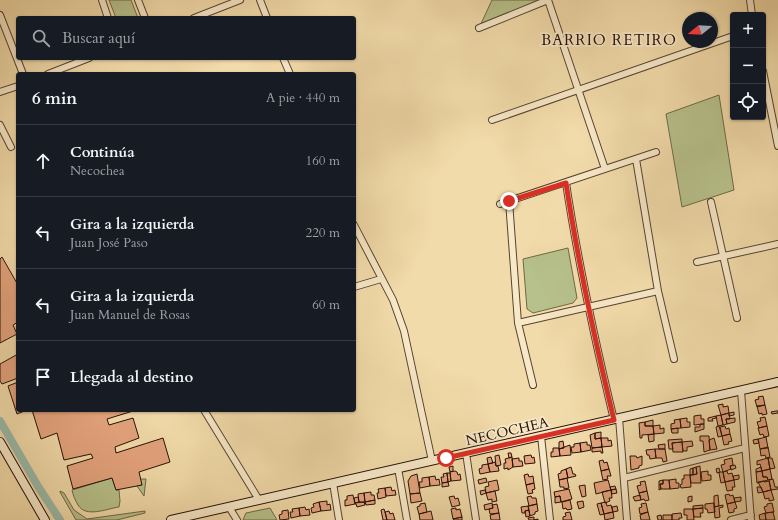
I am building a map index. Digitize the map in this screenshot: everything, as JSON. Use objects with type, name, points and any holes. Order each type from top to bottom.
[{"type":"main road","name":"NECOCHEA","points":[[171,520],[778,382]]},
{"type":"main road","points":[[0,442],[45,520]]},
{"type":"street","points":[[102,0],[107,16]]},
{"type":"street","points":[[138,0],[144,16]]},
{"type":"street","points":[[199,16],[240,0]]},
{"type":"street","points":[[260,0],[266,16]]},
{"type":"street","points":[[479,28],[548,0],[579,89],[604,169]]},
{"type":"street","points":[[750,0],[752,12]]},
{"type":"street","points":[[0,15],[16,56]]},
{"type":"street","points":[[492,120],[730,37]]},
{"type":"street","points":[[18,60],[22,72]]},
{"type":"street","points":[[53,72],[84,60]]},
{"type":"street","points":[[284,60],[289,72]]},
{"type":"street","points":[[766,84],[778,146]]},
{"type":"street","points":[[0,92],[16,87]]},
{"type":"street","points":[[0,125],[11,147]]},
{"type":"street","points":[[500,204],[656,152]]},
{"type":"street","points":[[636,159],[658,291],[674,359]]},
{"type":"street","points":[[566,183],[576,249],[588,308],[617,419],[627,520]]},
{"type":"street","points":[[509,201],[518,323],[532,385]]},
{"type":"street","points":[[711,202],[737,318]]},
{"type":"street","points":[[356,229],[398,311],[404,331],[432,461]]},
{"type":"street","points":[[698,262],[778,244]]},
{"type":"street","points":[[356,286],[381,279]]},
{"type":"street","points":[[518,323],[658,291]]},
{"type":"street","points":[[731,520],[751,518],[741,391]]},
{"type":"street","points":[[205,412],[258,500]]},
{"type":"street","points":[[541,436],[550,520]]},
{"type":"street","points":[[624,478],[745,448]]},
{"type":"street","points":[[466,453],[476,520]]},
{"type":"street","points":[[398,468],[407,520]]},
{"type":"street","points":[[334,483],[339,520]]},
{"type":"street","points":[[229,507],[237,520]]},
{"type":"green space","points":[[109,0],[131,0],[137,16],[115,16]]},
{"type":"green space","points":[[492,0],[548,0],[479,28]]},
{"type":"green space","points":[[719,95],[734,190],[682,207],[666,114]]},
{"type":"green space","points":[[568,248],[577,298],[573,303],[533,313],[527,309],[523,259]]},
{"type":"green space","points":[[112,478],[116,490],[119,490],[119,507],[91,512],[82,509],[78,505],[72,490]]},
{"type":"green space","points":[[140,479],[146,479],[144,496],[137,486],[142,485]]},
{"type":"green space","points":[[60,491],[64,493],[74,510],[87,519],[145,511],[145,513],[117,520],[76,520]]},
{"type":"green space","points":[[270,508],[277,520],[243,520],[246,513]]},
{"type":"building","points":[[2,257],[16,282],[16,323],[13,325],[16,335],[0,343],[0,259]]},
{"type":"building","points":[[16,355],[16,379],[2,384],[0,381],[0,364]]},
{"type":"building","points":[[16,383],[16,411],[8,386]]},
{"type":"building","points":[[763,396],[765,405],[757,407],[755,400],[759,399],[758,397]]},
{"type":"building","points":[[723,404],[723,407],[728,406],[729,413],[721,415],[718,405]]},
{"type":"building","points":[[765,405],[767,414],[759,414],[757,406]]},
{"type":"building","points":[[778,411],[778,413],[772,414],[771,412]]},
{"type":"building","points":[[33,412],[130,412],[107,419],[109,425],[133,418],[139,438],[115,447],[116,453],[163,438],[170,462],[139,472],[142,485],[116,490],[112,478],[73,489],[67,466],[93,458],[91,454],[64,460],[57,433],[41,439]]},
{"type":"building","points":[[734,412],[734,415],[729,416],[729,413]]},
{"type":"building","points":[[729,413],[730,419],[726,419],[727,424],[723,425],[721,415]]},
{"type":"building","points":[[701,415],[701,419],[704,419],[704,424],[694,425],[694,416]]},
{"type":"building","points":[[721,415],[723,425],[718,426],[716,416]]},
{"type":"building","points":[[716,416],[716,418],[712,419],[713,421],[708,421],[708,418]]},
{"type":"building","points":[[765,417],[767,426],[759,428],[757,422],[761,421],[760,418]]},
{"type":"building","points":[[687,418],[687,422],[690,422],[690,427],[681,428],[680,419]]},
{"type":"building","points":[[735,418],[735,422],[727,424],[726,419]]},
{"type":"building","points":[[680,419],[681,428],[671,429],[671,424],[675,423],[674,420]]},
{"type":"building","points":[[653,420],[653,426],[645,426],[645,422]]},
{"type":"building","points":[[645,422],[645,426],[653,426],[654,434],[642,435],[642,438],[640,438],[639,423]]},
{"type":"building","points":[[700,424],[704,424],[704,429],[695,432],[695,427],[700,427]]},
{"type":"building","points":[[660,425],[660,429],[664,428],[664,433],[654,434],[653,426]]},
{"type":"building","points":[[719,426],[722,436],[718,437],[716,427]]},
{"type":"building","points":[[725,426],[726,429],[729,428],[730,434],[722,436],[720,427]]},
{"type":"building","points":[[767,426],[769,436],[764,437],[763,434],[760,435],[758,428]]},
{"type":"building","points":[[678,428],[678,433],[672,433],[671,429]]},
{"type":"building","points":[[601,432],[601,438],[595,439],[595,433]]},
{"type":"building","points":[[595,433],[595,439],[601,438],[602,447],[592,448],[590,435]]},
{"type":"building","points":[[654,434],[654,441],[649,442],[648,435]]},
{"type":"building","points":[[730,434],[732,441],[728,442],[729,444],[724,445],[722,436]]},
{"type":"building","points":[[700,436],[709,436],[710,450],[704,452],[703,441],[700,441]]},
{"type":"building","points":[[766,437],[768,448],[760,449],[758,439]]},
{"type":"building","points":[[601,438],[608,438],[608,441],[611,440],[612,446],[602,447]]},
{"type":"building","points":[[714,438],[717,449],[710,450],[709,440]]},
{"type":"building","points":[[682,439],[682,442],[672,443],[673,449],[669,449],[668,440]]},
{"type":"building","points":[[758,439],[759,443],[754,444],[753,440]]},
{"type":"building","points":[[563,441],[564,448],[559,449],[559,442]]},
{"type":"building","points":[[692,441],[693,446],[687,447],[687,451],[683,451],[682,442]]},
{"type":"building","points":[[587,442],[587,445],[590,445],[591,450],[581,452],[580,443]]},
{"type":"building","points":[[682,442],[683,452],[673,452],[672,443]]},
{"type":"building","points":[[580,443],[581,452],[572,453],[571,447],[574,447],[574,444]]},
{"type":"building","points":[[665,444],[665,449],[659,449],[658,445]]},
{"type":"building","points":[[570,445],[571,455],[560,456],[559,449]]},
{"type":"building","points":[[602,447],[603,453],[601,453],[601,451],[592,452],[592,448]]},
{"type":"building","points":[[768,447],[770,457],[766,458],[765,455],[761,456],[760,449]]},
{"type":"building","points":[[553,448],[559,448],[560,456],[551,457]]},
{"type":"building","points":[[655,449],[665,449],[667,461],[663,462],[662,458],[656,458]]},
{"type":"building","points":[[655,449],[656,458],[650,459],[646,450]]},
{"type":"building","points":[[508,453],[511,453],[512,457],[509,458]]},
{"type":"building","points":[[499,455],[501,465],[496,466],[495,456]]},
{"type":"building","points":[[531,455],[532,458],[534,457],[535,463],[525,464],[524,456]]},
{"type":"building","points":[[630,456],[636,456],[637,458],[642,456],[642,465],[639,466],[639,468],[631,470]]},
{"type":"building","points":[[491,457],[493,463],[488,464],[487,458]]},
{"type":"building","points":[[512,457],[513,467],[508,470],[508,468],[504,469],[504,463],[506,463],[505,459]]},
{"type":"building","points":[[519,458],[519,461],[522,461],[523,466],[513,467],[512,459]]},
{"type":"building","points":[[732,458],[733,465],[730,466],[731,469],[723,472],[721,465],[725,464],[724,460]]},
{"type":"building","points":[[768,458],[770,469],[762,471],[760,464],[757,465],[757,461]]},
{"type":"building","points":[[768,458],[772,458],[775,468],[770,469]]},
{"type":"building","points":[[603,460],[604,463],[607,462],[609,469],[601,471],[599,461]]},
{"type":"building","points":[[495,462],[499,471],[490,472],[488,464]]},
{"type":"building","points":[[488,464],[490,472],[480,474],[479,469],[482,468],[482,465]]},
{"type":"building","points":[[735,465],[736,468],[731,470],[730,466]]},
{"type":"building","points":[[453,466],[453,471],[450,472],[449,467]]},
{"type":"building","points":[[700,466],[701,483],[691,483],[690,475],[697,474],[696,467]]},
{"type":"building","points":[[571,467],[573,474],[576,476],[568,478],[566,469]]},
{"type":"building","points":[[696,467],[697,474],[693,475],[693,468]]},
{"type":"building","points":[[761,467],[762,471],[756,472],[756,469]]},
{"type":"building","points":[[693,468],[693,475],[690,475],[690,469]]},
{"type":"building","points":[[719,468],[720,472],[717,473],[716,469]]},
{"type":"building","points":[[566,469],[568,478],[559,480],[558,474]]},
{"type":"building","points":[[609,469],[611,476],[607,476],[608,479],[603,480],[601,471]]},
{"type":"building","points":[[770,469],[772,479],[768,480],[767,477],[763,477],[762,471]]},
{"type":"building","points":[[455,471],[458,475],[460,474],[461,480],[451,481],[450,472]]},
{"type":"building","points":[[708,471],[708,475],[711,475],[711,480],[702,481],[701,472]]},
{"type":"building","points":[[727,471],[728,474],[732,473],[734,480],[725,482],[723,472]]},
{"type":"building","points":[[762,471],[763,477],[767,477],[768,480],[757,483],[756,472]]},
{"type":"building","points":[[720,472],[723,472],[725,482],[721,483]]},
{"type":"building","points":[[447,473],[448,482],[442,483],[441,477],[444,477],[443,474]]},
{"type":"building","points":[[447,473],[450,473],[451,481],[448,482]]},
{"type":"building","points":[[417,474],[420,493],[410,494],[408,481],[411,476]]},
{"type":"building","points":[[528,474],[529,477],[533,476],[534,483],[526,485],[524,475]]},
{"type":"building","points":[[684,475],[690,475],[691,487],[681,488],[680,485],[682,484],[682,479],[684,479]]},
{"type":"building","points":[[739,475],[739,479],[734,480],[733,476]]},
{"type":"building","points":[[435,476],[436,480],[439,479],[440,485],[430,486],[429,477]]},
{"type":"building","points":[[429,477],[430,486],[420,488],[419,482],[422,482],[422,478]]},
{"type":"building","points":[[486,478],[487,482],[479,484],[478,480]]},
{"type":"building","points":[[567,478],[569,488],[564,489],[564,487],[560,487],[559,480]]},
{"type":"building","points":[[676,479],[676,483],[679,483],[679,488],[670,489],[669,480]]},
{"type":"building","points":[[773,479],[775,487],[778,487],[778,489],[771,490],[769,480]]},
{"type":"building","points":[[497,480],[499,490],[486,493],[485,487],[489,486],[488,482]]},
{"type":"building","points":[[608,480],[611,490],[596,494],[594,483]]},
{"type":"building","points":[[663,480],[663,484],[660,484],[661,489],[659,490],[659,481]]},
{"type":"building","points":[[663,480],[669,480],[670,489],[661,489],[660,484],[663,484]]},
{"type":"building","points":[[734,480],[735,487],[732,487],[733,490],[727,491],[725,482]]},
{"type":"building","points":[[645,481],[647,491],[639,493],[637,486],[641,485],[640,482]]},
{"type":"building","points":[[769,481],[771,490],[763,492],[758,482]]},
{"type":"building","points":[[448,482],[449,486],[442,487],[442,483]]},
{"type":"building","points":[[534,483],[535,489],[532,490],[533,493],[528,494],[526,485]]},
{"type":"building","points":[[585,485],[586,496],[582,497],[579,486]]},
{"type":"building","points":[[615,486],[616,489],[611,490],[610,487]]},
{"type":"building","points":[[391,487],[392,491],[395,490],[396,495],[386,496],[385,488]]},
{"type":"building","points":[[757,487],[761,487],[763,492],[758,493]]},
{"type":"building","points":[[385,488],[386,497],[378,499],[378,489]]},
{"type":"building","points":[[569,489],[572,499],[561,502],[560,496],[555,497],[554,492]]},
{"type":"building","points":[[616,489],[617,493],[612,494],[611,490]]},
{"type":"building","points":[[485,490],[486,493],[481,495],[480,491]]},
{"type":"building","points":[[611,490],[612,498],[609,498],[610,501],[605,503],[602,492]]},
{"type":"building","points":[[771,490],[774,500],[769,501],[769,498],[765,499],[763,492]]},
{"type":"building","points":[[495,491],[497,501],[492,502],[492,499],[488,500],[486,493]]},
{"type":"building","points":[[647,491],[649,500],[641,500],[639,493]]},
{"type":"building","points":[[371,492],[371,495],[374,495],[375,500],[365,502],[364,493]]},
{"type":"building","points":[[364,493],[365,502],[359,502],[358,494]]},
{"type":"building","points":[[420,493],[422,501],[411,503],[410,494]]},
{"type":"building","points":[[729,494],[730,496],[733,495],[735,502],[727,504],[725,495]]},
{"type":"building","points":[[353,495],[355,504],[345,506],[347,496]]},
{"type":"building","points":[[640,495],[641,500],[635,501],[633,497]]},
{"type":"building","points":[[718,495],[719,506],[714,507],[714,496]]},
{"type":"building","points":[[454,496],[455,499],[458,498],[460,505],[452,507],[449,497]]},
{"type":"building","points":[[531,496],[532,498],[536,498],[537,504],[529,506],[527,497]]},
{"type":"building","points":[[560,496],[561,502],[555,503],[555,497]]},
{"type":"building","points":[[692,496],[692,501],[688,502],[688,497]]},
{"type":"building","points":[[358,497],[359,502],[355,503],[354,498]]},
{"type":"building","points":[[741,497],[741,501],[735,502],[734,498]]},
{"type":"building","points":[[375,500],[375,504],[366,505],[365,502]]},
{"type":"building","points":[[570,500],[572,509],[563,509],[562,502]]},
{"type":"building","points":[[327,501],[327,505],[330,504],[331,510],[321,511],[319,502]]},
{"type":"building","points":[[583,501],[584,507],[579,509],[577,502]]},
{"type":"building","points":[[319,502],[321,511],[312,513],[311,508],[314,507],[313,504]]},
{"type":"building","points":[[364,502],[365,505],[357,507],[355,504],[355,503]]},
{"type":"building","points":[[606,502],[607,506],[611,505],[613,512],[604,514],[601,503]]},
{"type":"building","points":[[735,502],[737,508],[734,509],[734,512],[729,513],[727,504]]},
{"type":"building","points":[[425,503],[427,512],[419,514],[417,507],[420,506],[420,504]]},
{"type":"building","points":[[492,503],[493,508],[485,510],[484,505]]},
{"type":"building","points":[[601,503],[604,514],[600,515],[597,504]]},
{"type":"building","points":[[646,503],[648,512],[640,514],[639,508],[642,507],[641,504]]},
{"type":"building","points":[[714,503],[715,512],[708,513],[707,509],[705,509],[705,504]]},
{"type":"building","points":[[772,503],[774,512],[766,513],[764,507],[767,506],[767,504]]},
{"type":"building","points":[[497,504],[499,513],[490,514],[489,509],[493,508],[492,505]]},
{"type":"building","points":[[537,504],[538,511],[530,516],[528,506]]},
{"type":"building","points":[[703,505],[703,508],[693,509],[693,506]]},
{"type":"building","points":[[723,505],[723,507],[719,508],[720,517],[715,518],[714,507]]},
{"type":"building","points":[[528,506],[529,510],[522,513],[521,507]]},
{"type":"building","points":[[617,506],[618,511],[613,512],[612,507]]},
{"type":"building","points":[[305,507],[306,510],[309,509],[310,515],[300,516],[299,508]]},
{"type":"building","points":[[299,508],[300,516],[291,518],[290,512],[293,512],[292,509]]},
{"type":"building","points":[[456,508],[456,510],[460,509],[462,517],[453,519],[451,509]]},
{"type":"building","points":[[703,508],[703,513],[700,513],[701,517],[694,517],[693,509]]},
{"type":"building","points":[[384,509],[387,520],[383,520],[381,510]]},
{"type":"building","points":[[684,509],[693,509],[694,520],[687,520],[687,515],[684,515]]},
{"type":"building","points":[[288,510],[289,519],[280,520],[279,515],[282,514],[282,511]]},
{"type":"building","points":[[529,510],[530,516],[526,517],[525,511]]},
{"type":"building","points":[[389,511],[390,514],[393,513],[395,520],[387,520],[385,512]]},
{"type":"building","points":[[431,511],[433,520],[420,520],[419,514]]},
{"type":"building","points":[[570,512],[572,520],[563,520],[563,517],[566,516],[565,513]]},
{"type":"building","points":[[613,512],[614,518],[605,520],[604,514]]},
{"type":"building","points":[[648,512],[650,520],[641,520],[640,515]]},
{"type":"building","points":[[773,512],[775,520],[766,520],[765,513]]},
{"type":"building","points":[[499,513],[500,520],[491,520],[490,515]]},
{"type":"building","points":[[681,513],[682,518],[679,518],[679,520],[672,520],[672,514]]},
{"type":"building","points":[[765,513],[766,520],[760,520],[759,515]]},
{"type":"building","points":[[661,515],[662,520],[658,520],[657,516]]},
{"type":"building","points":[[663,515],[672,515],[672,520],[663,520]]},
{"type":"building","points":[[462,517],[462,520],[453,519]]},
{"type":"building","points":[[534,517],[534,520],[529,520],[528,518]]},
{"type":"waterway","points":[[0,421],[39,488],[60,520]]},
{"type":"district","name":"BARRIO RETIRO","points":[[609,40]]},
{"type":"route","points":[[446,458],[614,420],[576,249],[566,183],[509,201]]}]
